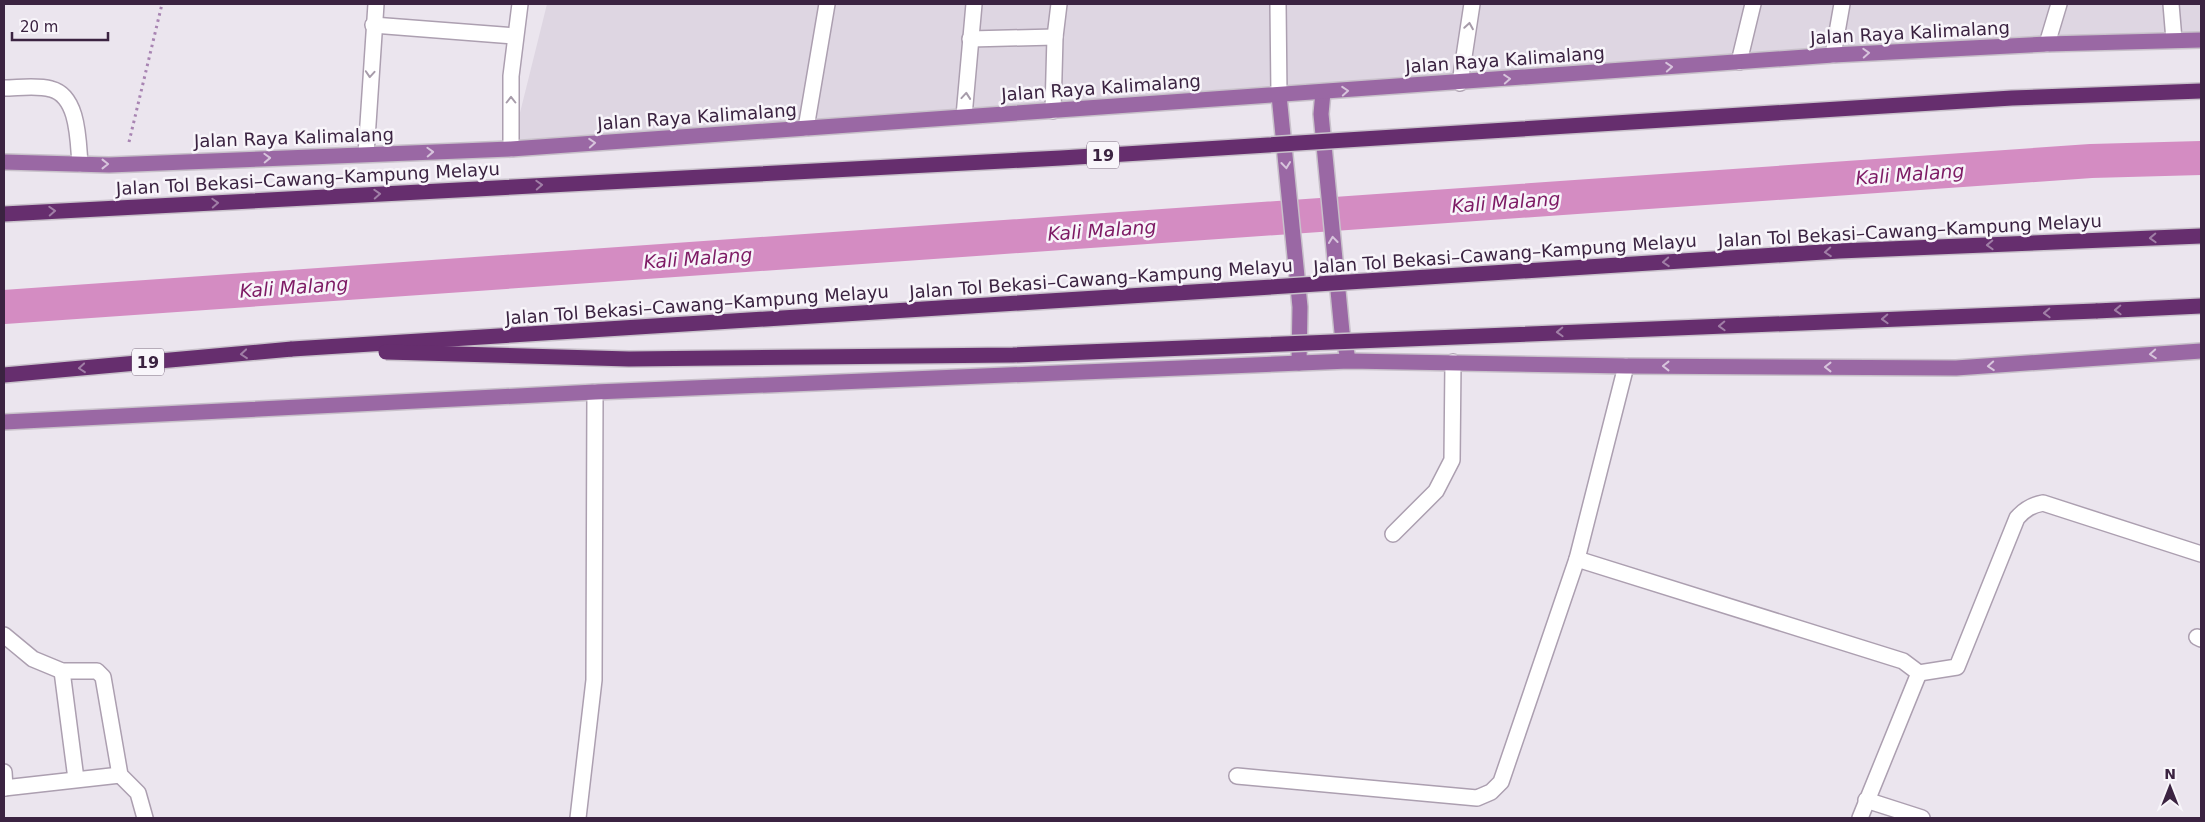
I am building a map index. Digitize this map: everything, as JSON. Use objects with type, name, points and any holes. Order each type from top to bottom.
[{"type":"highway","name":"Jalan Tol Bekasi–Cawang–Kampung Melayu","points":[[4,214],[1051,158],[2012,98],[2201,91]]},
{"type":"highway","name":"Jalan Tol Bekasi–Cawang–Kampung Melayu","points":[[4,375],[292,349],[1839,251],[2201,236]]},
{"type":"highway","points":[[292,349],[629,359],[1013,355],[2201,306]]},
{"type":"main road","name":"Jalan Raya Kalimalang","points":[[4,162],[123,164],[511,149],[1833,55],[2047,44],[2201,40]]},
{"type":"main road","points":[[1323,92],[1321,114],[1342,332],[1349,360]]},
{"type":"main road","points":[[1278,95],[1300,307],[1299,363]]},
{"type":"main road","points":[[4,422],[594,392],[1349,360],[1626,366],[1956,368],[2201,351]]},
{"type":"street","points":[[366,154],[376,4]]},
{"type":"street","points":[[511,149],[511,76],[520,4]]},
{"type":"street","points":[[806,128],[827,4]]},
{"type":"street","points":[[964,116],[974,4]]},
{"type":"street","points":[[1053,111],[1055,37],[1059,4]]},
{"type":"street","points":[[1278,4],[1278,95]]},
{"type":"street","points":[[1460,83],[1472,4]]},
{"type":"street","points":[[1739,62],[1753,4]]},
{"type":"street","points":[[1833,55],[1842,4]]},
{"type":"street","points":[[2047,44],[2058,4]]},
{"type":"street","points":[[2171,4],[2174,40]]},
{"type":"street","points":[[374,25],[515,36]]},
{"type":"street","points":[[970,39],[1055,37]]},
{"type":"street","points":[[4,88],[51,89],[62,95],[77,123],[80,164]]},
{"type":"street","points":[[1393,534],[1436,491],[1452,460],[1453,362]]},
{"type":"street","points":[[1236,776],[1457,798],[1477,798],[1491,792],[1501,782],[1577,559],[1626,366]]},
{"type":"street","points":[[578,818],[594,680],[594,392]]},
{"type":"street","points":[[1577,559],[1903,661],[1919,673],[1957,667],[2017,518],[2033,505],[2043,503],[2201,554]]},
{"type":"street","points":[[4,635],[33,659],[62,671],[97,671],[104,677],[120,775],[138,793],[145,818]]},
{"type":"street","points":[[62,671],[76,779]]},
{"type":"street","points":[[1860,818],[1919,673]]},
{"type":"street","points":[[4,772],[4,788],[120,775]]},
{"type":"street","points":[[1866,800],[1922,818]]},
{"type":"path","points":[[123,164],[162,4]]},
{"type":"shaded area","points":[[547,4],[2201,4],[2201,40],[2047,44],[511,149]]},
{"type":"waterway","name":"Kali Malang","points":[[4,307],[2091,161],[2201,158]]}]
